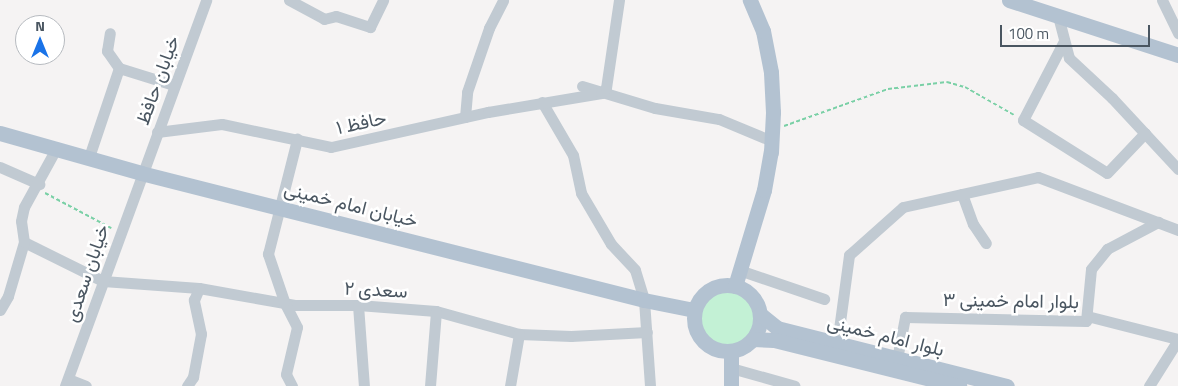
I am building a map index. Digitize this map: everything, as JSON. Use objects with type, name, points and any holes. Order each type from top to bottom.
[{"type":"main road","points":[[735,286],[764,190],[772,135],[771,72],[762,31],[750,0]]},
{"type":"main road","points":[[1009,0],[1178,55]]},
{"type":"main road","name":"خیابان امام خمینی","points":[[0,133],[57,147],[142,173],[644,300],[694,310]]},
{"type":"main road","points":[[725,285],[735,286],[752,296],[760,314],[753,339],[731,352],[710,347],[701,340],[693,320],[694,310],[705,292],[725,285]]},
{"type":"main road","name":"بلوار امام خمینی","points":[[760,314],[777,328],[1007,386]]},
{"type":"main road","name":"بلوار امام خمینی","points":[[753,339],[774,340],[959,386]]},
{"type":"main road","points":[[731,352],[731,386]]},
{"type":"street","name":"خیابان حافظ","points":[[142,173],[206,0]]},
{"type":"street","points":[[289,0],[324,18],[336,16],[370,27],[383,0]]},
{"type":"street","points":[[465,117],[467,92],[503,0]]},
{"type":"street","points":[[601,93],[606,88],[619,0]]},
{"type":"street","points":[[1162,0],[1178,33]]},
{"type":"street","points":[[1058,16],[1068,58],[1145,133],[1178,169]]},
{"type":"street","points":[[110,33],[107,51],[119,68],[174,84]]},
{"type":"street","points":[[1064,41],[1024,120],[1107,173],[1145,133]]},
{"type":"street","points":[[89,157],[119,68]]},
{"type":"street","points":[[582,86],[655,108],[719,119],[772,135]]},
{"type":"street","name":"حافظ ۱","points":[[157,132],[222,124],[331,147],[465,117],[601,93]]},
{"type":"street","points":[[542,102],[572,155],[581,193],[611,244],[635,270],[644,300],[650,386]]},
{"type":"street","points":[[292,386],[286,374],[297,327],[284,301],[268,254],[278,206],[297,139]]},
{"type":"street","points":[[0,310],[4,293],[24,242],[21,221],[24,207],[38,186],[57,147]]},
{"type":"street","points":[[0,167],[38,186]]},
{"type":"street","name":"خیابان سعدی","points":[[66,382],[142,173]]},
{"type":"street","points":[[837,344],[849,256],[903,207],[1038,177],[1178,230]]},
{"type":"street","points":[[962,194],[973,224],[986,243]]},
{"type":"street","name":"بلوار امام خمینی ۳","points":[[897,359],[904,317],[1086,321],[1092,269],[1107,248],[1158,222]]},
{"type":"street","points":[[24,242],[103,281]]},
{"type":"street","points":[[739,270],[824,299]]},
{"type":"street","name":"سعدی ۲","points":[[103,281],[199,288],[284,301],[295,305],[358,305],[436,311],[519,334],[571,336],[646,332]]},
{"type":"street","points":[[187,386],[193,377],[200,334],[194,300],[199,288]]},
{"type":"street","points":[[358,305],[364,386]]},
{"type":"street","points":[[430,386],[436,311]]},
{"type":"street","points":[[1086,316],[1178,339],[1149,386]]},
{"type":"street","points":[[510,386],[519,334]]},
{"type":"street","points":[[731,368],[795,386]]},
{"type":"street","points":[[66,382],[86,386]]},
{"type":"path","points":[[772,135],[888,89],[947,82],[965,87],[1036,128]]},
{"type":"path","points":[[38,186],[119,233]]},
{"type":"green space","points":[[726,290],[737,292],[746,298],[752,307],[754,318],[752,329],[746,338],[737,344],[726,346],[715,344],[706,338],[700,329],[698,318],[700,307],[706,298],[715,292]]}]
